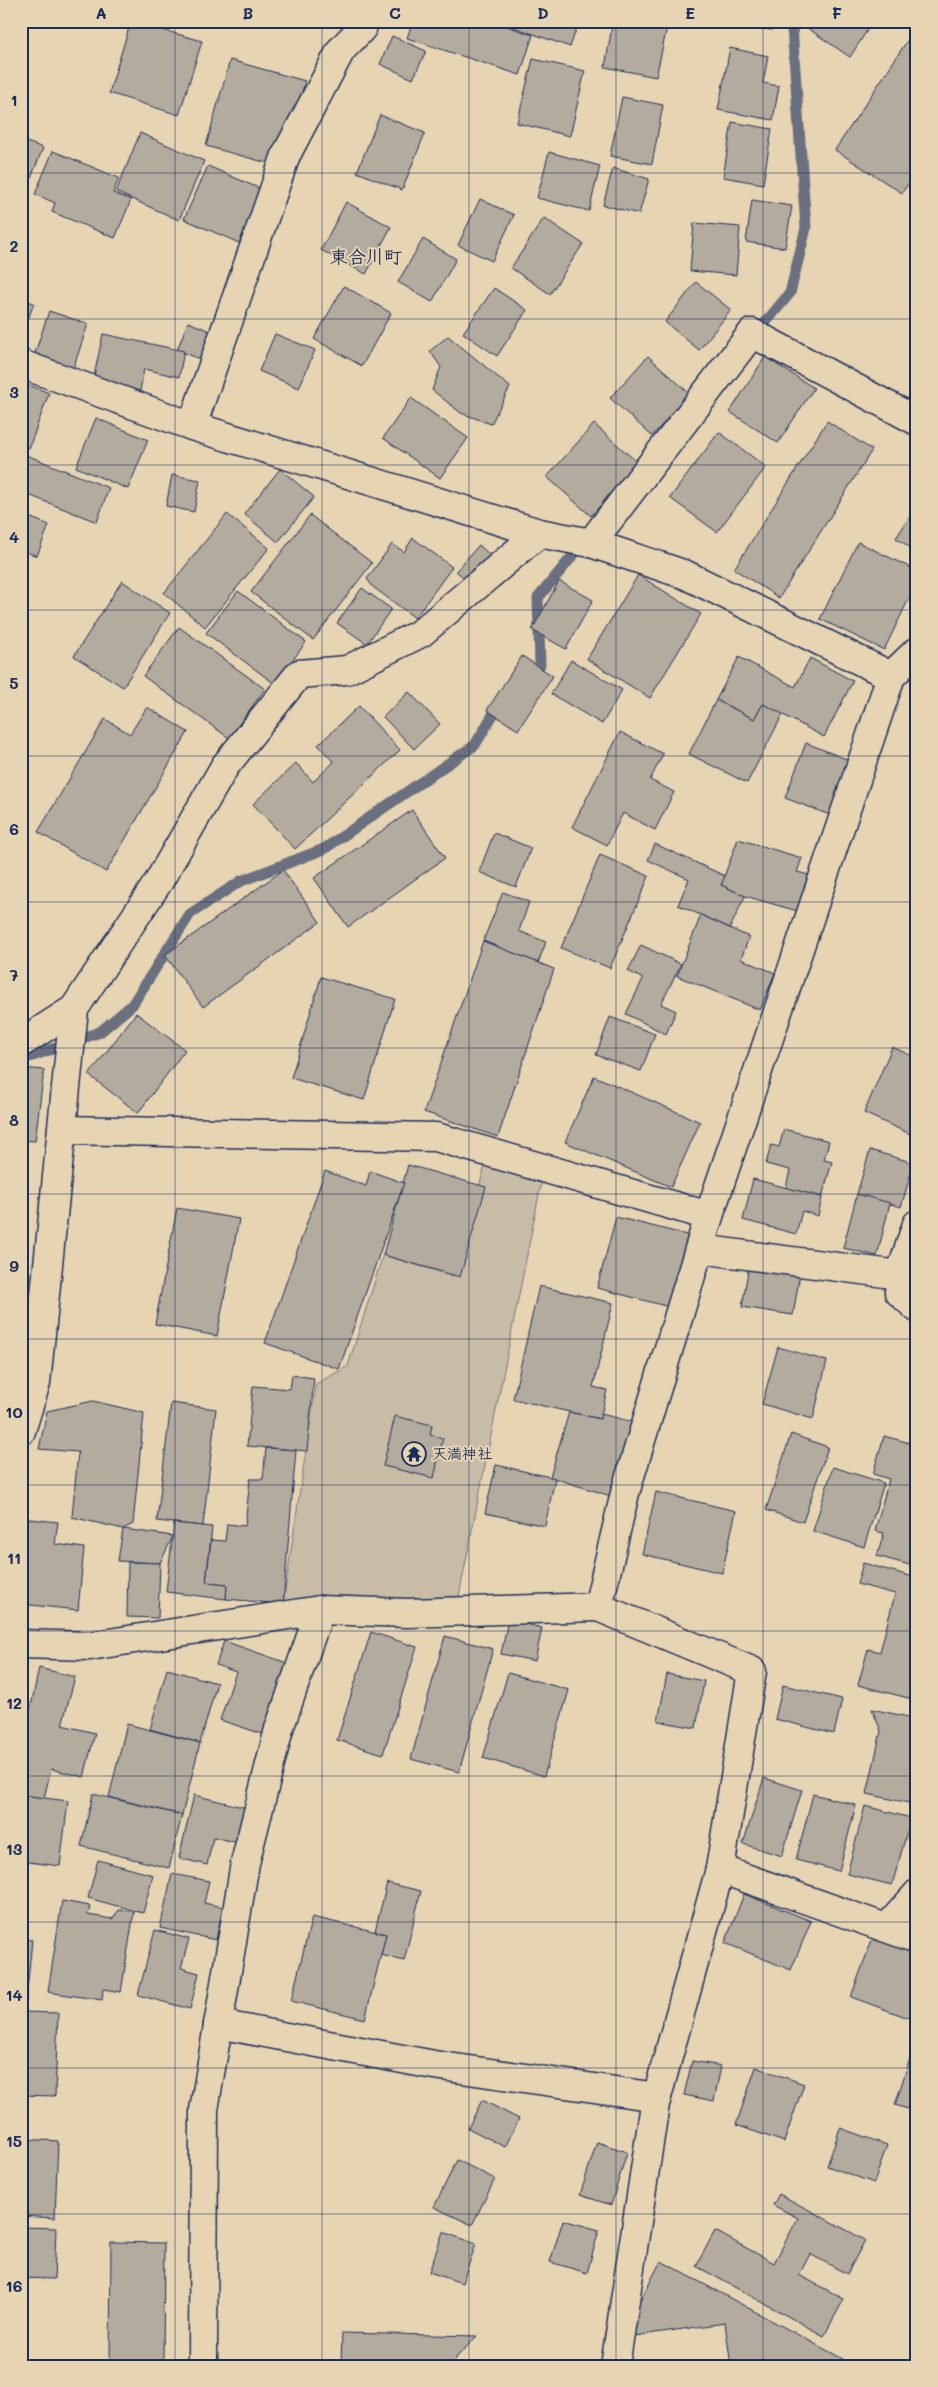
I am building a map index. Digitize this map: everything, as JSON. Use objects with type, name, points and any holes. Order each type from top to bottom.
[{"type":"street","points":[[192,426],[286,155],[342,50],[362,28],[365,21]]},
{"type":"street","points":[[591,543],[752,333],[917,421]]},
{"type":"street","points":[[21,364],[192,426],[539,533],[591,543],[686,575],[891,676]]},
{"type":"street","points":[[21,1043],[74,1009],[159,881],[225,766],[299,674],[347,670],[421,633],[539,533]]},
{"type":"street","points":[[598,1608],[625,1494],[709,1216],[891,676],[917,651]]},
{"type":"street","points":[[21,1431],[36,1382],[74,1009]]},
{"type":"street","points":[[62,1130],[436,1137],[709,1216]]},
{"type":"street","points":[[917,1224],[900,1276],[900,1292],[917,1308]]},
{"type":"street","points":[[700,1248],[900,1276]]},
{"type":"street","points":[[21,1644],[90,1646],[320,1610],[408,1613],[598,1608],[752,1671],[720,1869],[657,2097],[615,2366]]},
{"type":"street","points":[[203,2366],[204,2110],[245,1863],[279,1729],[320,1610]]},
{"type":"street","points":[[720,1869],[917,1939]]},
{"type":"street","points":[[887,1928],[917,1894]]},
{"type":"street","points":[[218,2024],[434,2066],[657,2097]]},
{"type":"shaded area","points":[[489,1152],[544,1169],[456,1611],[283,1604],[316,1384],[348,1366],[383,1255],[453,1276]]},
{"type":"building","points":[[81,21],[104,21],[103,27]]},
{"type":"building","points":[[131,21],[202,41],[179,115],[109,93]]},
{"type":"building","points":[[325,21],[355,21],[353,28]]},
{"type":"building","points":[[413,21],[492,21],[533,35],[520,75],[407,38]]},
{"type":"building","points":[[513,21],[579,21],[570,47],[511,26]]},
{"type":"building","points":[[613,21],[637,21],[667,27],[656,77],[605,67]]},
{"type":"building","points":[[719,21],[773,21],[772,30],[719,24]]},
{"type":"building","points":[[805,21],[873,21],[850,57],[803,25]]},
{"type":"building","points":[[917,26],[917,171],[902,193],[835,150]]},
{"type":"building","points":[[392,36],[426,51],[413,79],[380,64]]},
{"type":"building","points":[[730,48],[768,56],[763,83],[779,86],[773,120],[718,110]]},
{"type":"building","points":[[533,59],[585,71],[570,136],[517,123]]},
{"type":"building","points":[[230,60],[305,81],[282,167],[206,146]]},
{"type":"building","points":[[622,97],[663,105],[652,164],[610,156]]},
{"type":"building","points":[[380,115],[425,133],[402,190],[357,172]]},
{"type":"building","points":[[732,122],[772,129],[763,184],[723,177]]},
{"type":"building","points":[[140,133],[204,161],[179,220],[116,192]]},
{"type":"building","points":[[21,140],[43,148],[21,203]]},
{"type":"building","points":[[53,151],[119,178],[113,193],[131,200],[115,238],[52,212],[55,203],[35,194]]},
{"type":"building","points":[[549,152],[600,166],[589,211],[537,198]]},
{"type":"building","points":[[208,166],[263,190],[239,243],[184,219]]},
{"type":"building","points":[[613,168],[649,179],[639,214],[603,205]]},
{"type":"building","points":[[480,199],[514,215],[492,261],[458,245]]},
{"type":"building","points":[[752,200],[792,206],[785,248],[746,242]]},
{"type":"building","points":[[346,202],[391,227],[366,274],[321,250]]},
{"type":"building","points":[[544,218],[583,244],[550,294],[511,268]]},
{"type":"building","points":[[694,223],[740,227],[736,275],[690,271]]},
{"type":"building","points":[[423,239],[456,259],[432,302],[398,282]]},
{"type":"building","points":[[696,282],[731,310],[699,350],[665,322]]},
{"type":"building","points":[[344,286],[391,313],[362,366],[314,339]]},
{"type":"building","points":[[494,288],[527,310],[497,356],[463,333]]},
{"type":"building","points":[[21,299],[34,303],[21,338]]},
{"type":"building","points":[[49,311],[88,324],[72,372],[33,359]]},
{"type":"building","points":[[188,322],[215,333],[205,361],[177,350]]},
{"type":"building","points":[[103,334],[184,351],[179,377],[144,369],[140,391],[93,381]]},
{"type":"building","points":[[275,334],[315,350],[299,388],[259,371]]},
{"type":"building","points":[[448,336],[510,387],[491,424],[461,413],[432,390],[441,367],[430,351]]},
{"type":"building","points":[[648,356],[690,394],[652,436],[610,398]]},
{"type":"building","points":[[765,357],[814,388],[778,443],[730,412]]},
{"type":"building","points":[[21,382],[49,393],[29,448],[21,445]]},
{"type":"building","points":[[411,398],[468,438],[440,478],[383,438]]},
{"type":"building","points":[[96,418],[148,440],[128,489],[76,467]]},
{"type":"building","points":[[827,421],[872,450],[779,598],[734,569]]},
{"type":"building","points":[[594,424],[638,463],[591,516],[547,477]]},
{"type":"building","points":[[719,432],[766,467],[717,532],[670,498]]},
{"type":"building","points":[[21,453],[109,488],[97,522],[21,492]]},
{"type":"building","points":[[280,469],[314,497],[278,542],[244,514]]},
{"type":"building","points":[[172,475],[200,480],[194,512],[166,506]]},
{"type":"building","points":[[917,506],[917,552],[896,538]]},
{"type":"building","points":[[21,514],[49,525],[37,556],[21,550]]},
{"type":"building","points":[[227,514],[269,548],[205,627],[164,593]]},
{"type":"building","points":[[310,515],[372,563],[313,640],[251,592]]},
{"type":"building","points":[[413,538],[452,567],[415,618],[373,587],[367,579],[392,544],[404,552]]},
{"type":"building","points":[[858,542],[917,571],[917,582],[884,650],[820,619]]},
{"type":"building","points":[[479,545],[494,559],[471,584],[456,571]]},
{"type":"building","points":[[638,575],[701,614],[650,698],[587,659]]},
{"type":"building","points":[[122,581],[170,613],[123,687],[74,656]]},
{"type":"building","points":[[559,581],[593,600],[566,649],[532,630]]},
{"type":"building","points":[[362,588],[391,609],[367,644],[337,623]]},
{"type":"building","points":[[238,591],[306,642],[275,684],[206,633]]},
{"type":"building","points":[[179,627],[265,689],[229,738],[143,676]]},
{"type":"building","points":[[522,656],[553,676],[518,730],[487,710]]},
{"type":"building","points":[[739,657],[795,687],[810,658],[853,681],[824,737],[763,704],[754,719],[716,700]]},
{"type":"building","points":[[571,660],[622,690],[602,724],[551,694]]},
{"type":"building","points":[[409,692],[440,724],[414,749],[383,717]]},
{"type":"building","points":[[716,700],[754,719],[763,704],[783,714],[747,783],[689,754]]},
{"type":"building","points":[[359,706],[400,750],[295,849],[253,804],[296,763],[313,782],[334,762],[318,745]]},
{"type":"building","points":[[147,707],[188,732],[106,872],[38,832],[105,719],[130,734]]},
{"type":"building","points":[[620,732],[663,754],[650,780],[674,792],[655,830],[623,813],[607,845],[572,827]]},
{"type":"building","points":[[806,743],[851,761],[830,815],[785,798]]},
{"type":"building","points":[[412,810],[445,858],[348,927],[314,878]]},
{"type":"building","points":[[494,833],[531,848],[516,887],[479,872]]},
{"type":"building","points":[[738,839],[802,858],[797,872],[813,876],[801,912],[745,896],[721,885]]},
{"type":"building","points":[[655,844],[725,876],[721,885],[745,896],[730,928],[678,905],[689,879],[648,860]]},
{"type":"building","points":[[600,855],[649,876],[610,968],[561,948]]},
{"type":"building","points":[[283,870],[320,922],[203,1007],[165,955]]},
{"type":"building","points":[[503,892],[529,902],[519,931],[546,942],[538,963],[483,941]]},
{"type":"building","points":[[701,915],[749,937],[741,959],[775,973],[760,1010],[677,976]]},
{"type":"building","points":[[483,941],[554,969],[498,1137],[424,1112]]},
{"type":"building","points":[[641,945],[681,964],[661,1004],[676,1011],[666,1034],[626,1014],[643,979],[628,971]]},
{"type":"building","points":[[321,977],[395,999],[364,1100],[291,1078]]},
{"type":"building","points":[[136,1013],[185,1050],[138,1113],[89,1075]]},
{"type":"building","points":[[610,1017],[655,1034],[641,1071],[596,1055]]},
{"type":"building","points":[[892,1047],[917,1058],[917,1119],[910,1134],[864,1113]]},
{"type":"building","points":[[21,1068],[44,1070],[35,1141],[21,1140]]},
{"type":"building","points":[[594,1076],[700,1122],[671,1187],[565,1142]]},
{"type":"building","points":[[784,1129],[829,1141],[824,1160],[832,1162],[822,1197],[786,1188],[790,1170],[766,1164],[771,1145],[779,1147]]},
{"type":"building","points":[[870,1150],[914,1163],[901,1207],[857,1194]]},
{"type":"building","points":[[408,1165],[486,1187],[460,1277],[383,1255]]},
{"type":"building","points":[[325,1171],[366,1186],[370,1171],[404,1183],[339,1369],[265,1343]]},
{"type":"building","points":[[753,1179],[822,1197],[818,1216],[802,1211],[796,1234],[743,1220]]},
{"type":"building","points":[[857,1194],[890,1203],[877,1256],[843,1248]]},
{"type":"building","points":[[177,1208],[239,1219],[217,1336],[155,1324]]},
{"type":"building","points":[[616,1217],[695,1237],[677,1309],[597,1288]]},
{"type":"building","points":[[749,1265],[800,1273],[793,1315],[742,1307]]},
{"type":"building","points":[[539,1286],[613,1303],[593,1387],[607,1390],[600,1419],[513,1399]]},
{"type":"building","points":[[778,1347],[827,1361],[813,1419],[762,1404]]},
{"type":"building","points":[[292,1375],[314,1378],[307,1451],[247,1446],[253,1386],[290,1389]]},
{"type":"building","points":[[93,1401],[144,1413],[133,1524],[123,1529],[72,1517],[78,1452],[39,1449],[47,1411]]},
{"type":"building","points":[[171,1403],[216,1409],[203,1526],[157,1521]]},
{"type":"building","points":[[569,1412],[600,1419],[601,1414],[633,1422],[611,1496],[550,1477]]},
{"type":"building","points":[[395,1416],[432,1425],[430,1435],[443,1438],[434,1478],[383,1466]]},
{"type":"building","points":[[791,1434],[828,1447],[803,1522],[766,1510]]},
{"type":"building","points":[[884,1436],[917,1445],[917,1567],[877,1556],[884,1533],[875,1531],[889,1479],[873,1474]]},
{"type":"building","points":[[266,1448],[296,1450],[283,1604],[226,1599],[227,1584],[206,1582],[211,1540],[225,1541],[227,1524],[245,1526],[250,1479],[263,1479]]},
{"type":"building","points":[[496,1465],[555,1478],[545,1526],[485,1513]]},
{"type":"building","points":[[833,1467],[884,1483],[864,1547],[813,1531]]},
{"type":"building","points":[[656,1492],[736,1511],[722,1573],[642,1554]]},
{"type":"building","points":[[21,1518],[58,1522],[55,1544],[84,1548],[78,1610],[21,1604]]},
{"type":"building","points":[[174,1523],[212,1527],[206,1582],[227,1584],[226,1599],[166,1592]]},
{"type":"building","points":[[123,1529],[173,1536],[160,1563],[118,1561]]},
{"type":"building","points":[[128,1562],[160,1563],[158,1618],[127,1617]]},
{"type":"building","points":[[863,1563],[917,1578],[917,1681],[912,1699],[858,1685],[868,1649],[880,1652],[895,1594],[857,1584]]},
{"type":"building","points":[[508,1620],[542,1628],[535,1661],[501,1654]]},
{"type":"building","points":[[371,1632],[417,1647],[383,1754],[337,1740]]},
{"type":"building","points":[[445,1636],[493,1649],[459,1772],[411,1759]]},
{"type":"building","points":[[224,1641],[290,1664],[266,1735],[220,1720],[236,1672],[216,1665]]},
{"type":"building","points":[[39,1668],[75,1677],[62,1725],[95,1733],[84,1777],[51,1769],[44,1798],[21,1795],[21,1753]]},
{"type":"building","points":[[167,1669],[217,1683],[200,1743],[150,1729]]},
{"type":"building","points":[[508,1673],[569,1690],[544,1776],[483,1758]]},
{"type":"building","points":[[667,1674],[704,1681],[696,1728],[658,1721]]},
{"type":"building","points":[[783,1685],[842,1699],[834,1734],[775,1719]]},
{"type":"building","points":[[872,1709],[917,1719],[917,1770],[909,1803],[867,1794],[881,1731]]},
{"type":"building","points":[[127,1724],[200,1743],[182,1815],[109,1797]]},
{"type":"building","points":[[764,1778],[802,1790],[782,1856],[743,1844]]},
{"type":"building","points":[[917,1788],[917,1807],[911,1805]]},
{"type":"building","points":[[93,1794],[182,1815],[169,1868],[81,1846]]},
{"type":"building","points":[[813,1794],[856,1805],[839,1871],[796,1860]]},
{"type":"building","points":[[21,1795],[68,1801],[60,1866],[21,1861]]},
{"type":"building","points":[[194,1795],[251,1809],[243,1844],[213,1837],[207,1865],[179,1858]]},
{"type":"building","points":[[865,1806],[911,1818],[892,1885],[847,1874]]},
{"type":"building","points":[[98,1860],[153,1875],[143,1913],[88,1898]]},
{"type":"building","points":[[172,1874],[209,1881],[204,1903],[223,1907],[216,1940],[160,1928]]},
{"type":"building","points":[[387,1883],[421,1891],[404,1961],[381,1955],[386,1934],[375,1931]]},
{"type":"building","points":[[744,1894],[811,1921],[791,1970],[725,1943]]},
{"type":"building","points":[[62,1901],[90,1906],[88,1915],[112,1919],[119,1910],[134,1912],[121,1992],[103,1989],[102,2000],[48,1992]]},
{"type":"building","points":[[312,1917],[386,1934],[365,2019],[291,2001]]},
{"type":"building","points":[[155,1930],[189,1939],[181,1968],[199,1973],[190,2009],[138,1995]]},
{"type":"building","points":[[873,1937],[917,1953],[917,1969],[911,1984],[917,1987],[917,2012],[914,2020],[851,1997]]},
{"type":"building","points":[[21,1939],[32,1940],[26,2001],[21,2001]]},
{"type":"building","points":[[21,2012],[58,2013],[55,2096],[21,2095]]},
{"type":"building","points":[[917,2048],[917,2112],[895,2105],[912,2052]]},
{"type":"building","points":[[692,2061],[721,2066],[714,2101],[684,2095]]},
{"type":"building","points":[[756,2067],[804,2084],[784,2142],[736,2125]]},
{"type":"building","points":[[482,2100],[519,2119],[505,2147],[468,2128]]},
{"type":"building","points":[[840,2128],[887,2145],[874,2183],[827,2166]]},
{"type":"building","points":[[21,2139],[58,2141],[55,2218],[21,2216]]},
{"type":"building","points":[[597,2142],[627,2152],[611,2205],[580,2195]]},
{"type":"building","points":[[457,2160],[495,2179],[472,2225],[434,2207]]},
{"type":"building","points":[[779,2194],[865,2240],[847,2274],[810,2254],[799,2275],[844,2299],[824,2336],[696,2266],[715,2231],[774,2263],[798,2218],[773,2205]]},
{"type":"building","points":[[563,2220],[599,2230],[587,2273],[550,2262]]},
{"type":"building","points":[[21,2227],[56,2228],[54,2279],[21,2278]]},
{"type":"building","points":[[443,2232],[476,2244],[462,2283],[429,2272]]},
{"type":"building","points":[[111,2242],[164,2243],[163,2366],[110,2366]]},
{"type":"building","points":[[661,2261],[843,2359],[844,2366],[731,2366],[725,2323],[620,2338]]},
{"type":"building","points":[[342,2333],[477,2336],[451,2363],[474,2366],[341,2366]]},
{"type":"waterway","points":[[755,335],[790,293],[806,228],[792,27],[796,21]]},
{"type":"waterway","points":[[529,676],[540,665],[538,598],[584,542]]},
{"type":"waterway","points":[[21,1060],[100,1032],[132,1005],[190,914],[241,881],[324,849],[475,745],[500,703]]},
{"type":"place","name":"天満神社","points":[[414,1454]]},
{"type":"district","name":"東合川町","points":[[366,257]]}]
